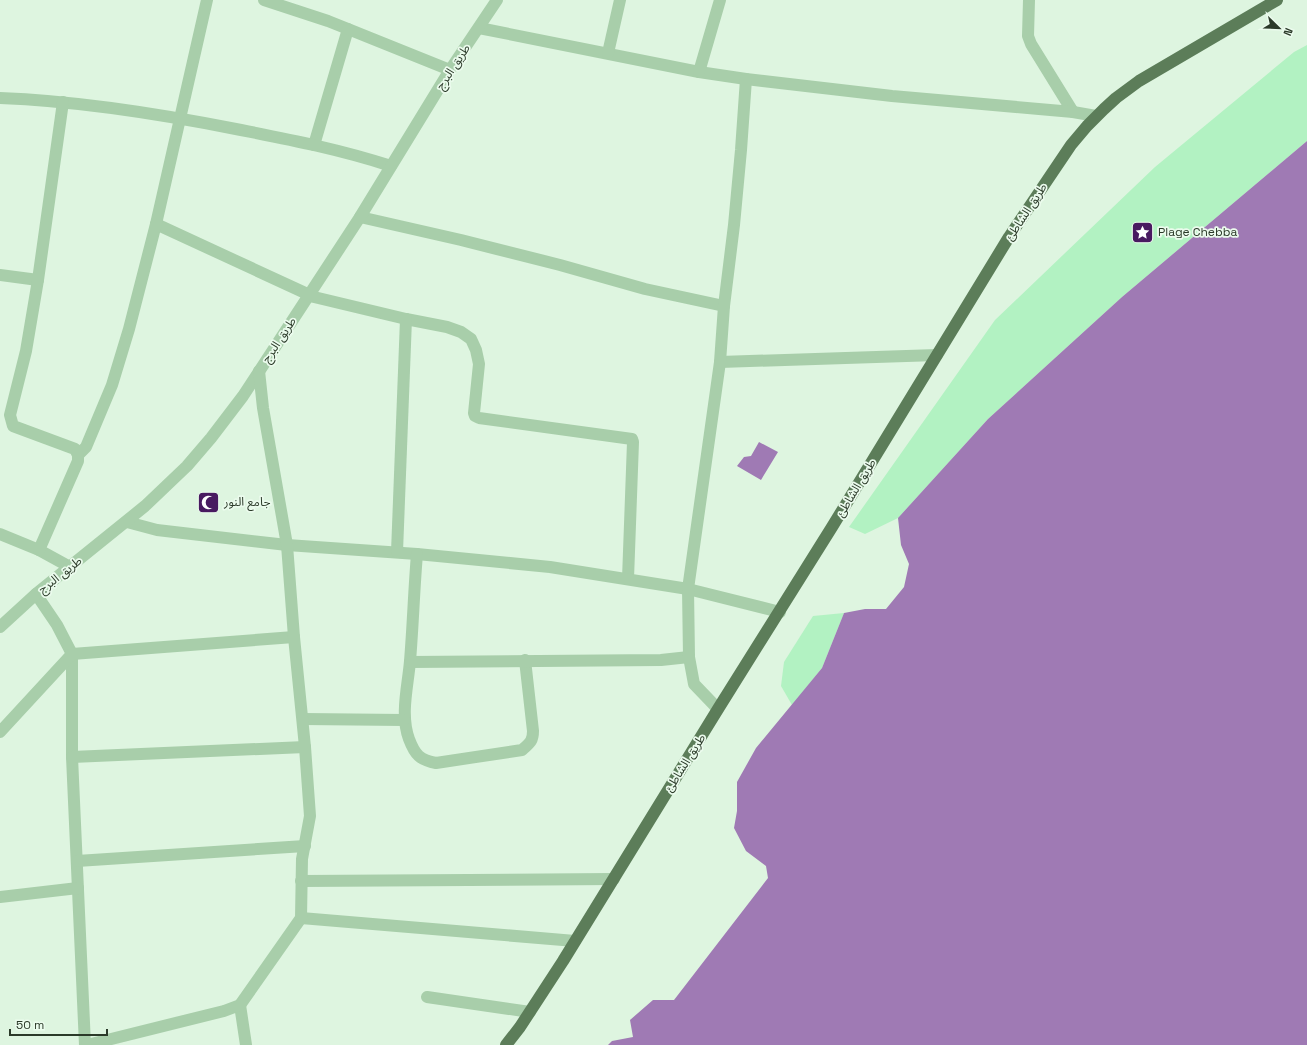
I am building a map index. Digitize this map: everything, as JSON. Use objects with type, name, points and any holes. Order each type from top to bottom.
[{"type":"main road","name":"طريق الشاطئ","points":[[506,1045],[530,1012],[614,879],[718,709],[780,612],[1009,237],[1071,145],[1096,116],[1138,81],[1277,0]]},
{"type":"street","points":[[78,455],[86,447],[112,385],[129,329],[156,224],[207,0]]},
{"type":"street","points":[[264,0],[328,21],[450,70]]},
{"type":"street","name":"طريق البرج","points":[[0,627],[36,594],[127,522],[158,495],[187,466],[206,444],[243,396],[260,371],[360,217],[450,70],[497,0]]},
{"type":"street","points":[[608,53],[620,0]]},
{"type":"street","points":[[699,72],[720,0]]},
{"type":"street","points":[[1029,0],[1028,36],[1031,44],[1073,112]]},
{"type":"street","points":[[479,28],[699,72],[746,79],[892,96],[1073,112],[1096,116]]},
{"type":"street","points":[[314,145],[348,29]]},
{"type":"street","points":[[718,709],[694,684],[688,657],[688,589],[720,362],[724,306],[736,202],[746,79]]},
{"type":"street","points":[[0,98],[63,102],[180,118],[314,145],[352,154],[391,166]]},
{"type":"street","points":[[39,550],[78,461],[78,455],[75,450],[69,447],[12,426],[10,415],[26,350],[38,280],[63,102]]},
{"type":"street","points":[[360,217],[468,242],[645,289],[724,306]]},
{"type":"street","points":[[156,224],[309,294],[326,300],[447,327],[461,332],[471,339],[476,350],[479,364],[474,413],[475,416],[479,418],[632,439],[628,579]]},
{"type":"street","points":[[0,276],[38,280]]},
{"type":"street","points":[[396,552],[406,319]]},
{"type":"street","points":[[720,362],[937,355]]},
{"type":"street","points":[[36,594],[57,625],[72,654],[72,757],[86,1045],[224,1011],[240,1005],[301,918],[301,880],[310,816],[287,545],[263,408],[260,371]]},
{"type":"street","points":[[127,522],[157,530],[287,545],[396,552],[550,567],[688,589],[780,612]]},
{"type":"street","points":[[0,534],[39,550],[70,567]]},
{"type":"street","points":[[417,554],[410,662],[404,720],[409,739],[418,756],[425,761],[436,763],[522,750],[533,739],[525,660]]},
{"type":"street","points":[[0,732],[72,654],[294,637]]},
{"type":"street","points":[[410,662],[661,660],[688,657]]},
{"type":"street","points":[[303,720],[404,720]]},
{"type":"street","points":[[72,757],[305,747]]},
{"type":"street","points":[[77,861],[305,846]]},
{"type":"street","points":[[301,880],[614,879]]},
{"type":"street","points":[[0,898],[78,888]]},
{"type":"street","points":[[301,918],[575,941]]},
{"type":"street","points":[[428,998],[530,1012]]},
{"type":"street","points":[[240,1005],[246,1045]]},
{"type":"sand","name":"Plage Chebba","points":[[1307,45],[1307,141],[1122,297],[988,419],[898,518],[865,534],[849,527],[995,320],[1155,167],[1294,52]]},
{"type":"sand","points":[[844,613],[822,668],[792,705],[781,686],[784,662],[813,616]]},
{"type":"shaded area","points":[[1307,141],[1307,1045],[608,1045],[612,1041],[633,1037],[630,1020],[653,1000],[674,1000],[768,878],[766,866],[746,851],[734,828],[737,811],[737,782],[756,748],[822,668],[844,613],[865,609],[886,609],[904,587],[909,564],[901,545],[898,518],[988,419],[1122,297]]},
{"type":"shaded area","points":[[759,442],[778,452],[761,480],[737,466],[744,457],[751,456]]},
{"type":"place","name":"Plage Chebba","points":[[1143,232]]},
{"type":"place","name":"جامع النور","points":[[208,502]]}]
